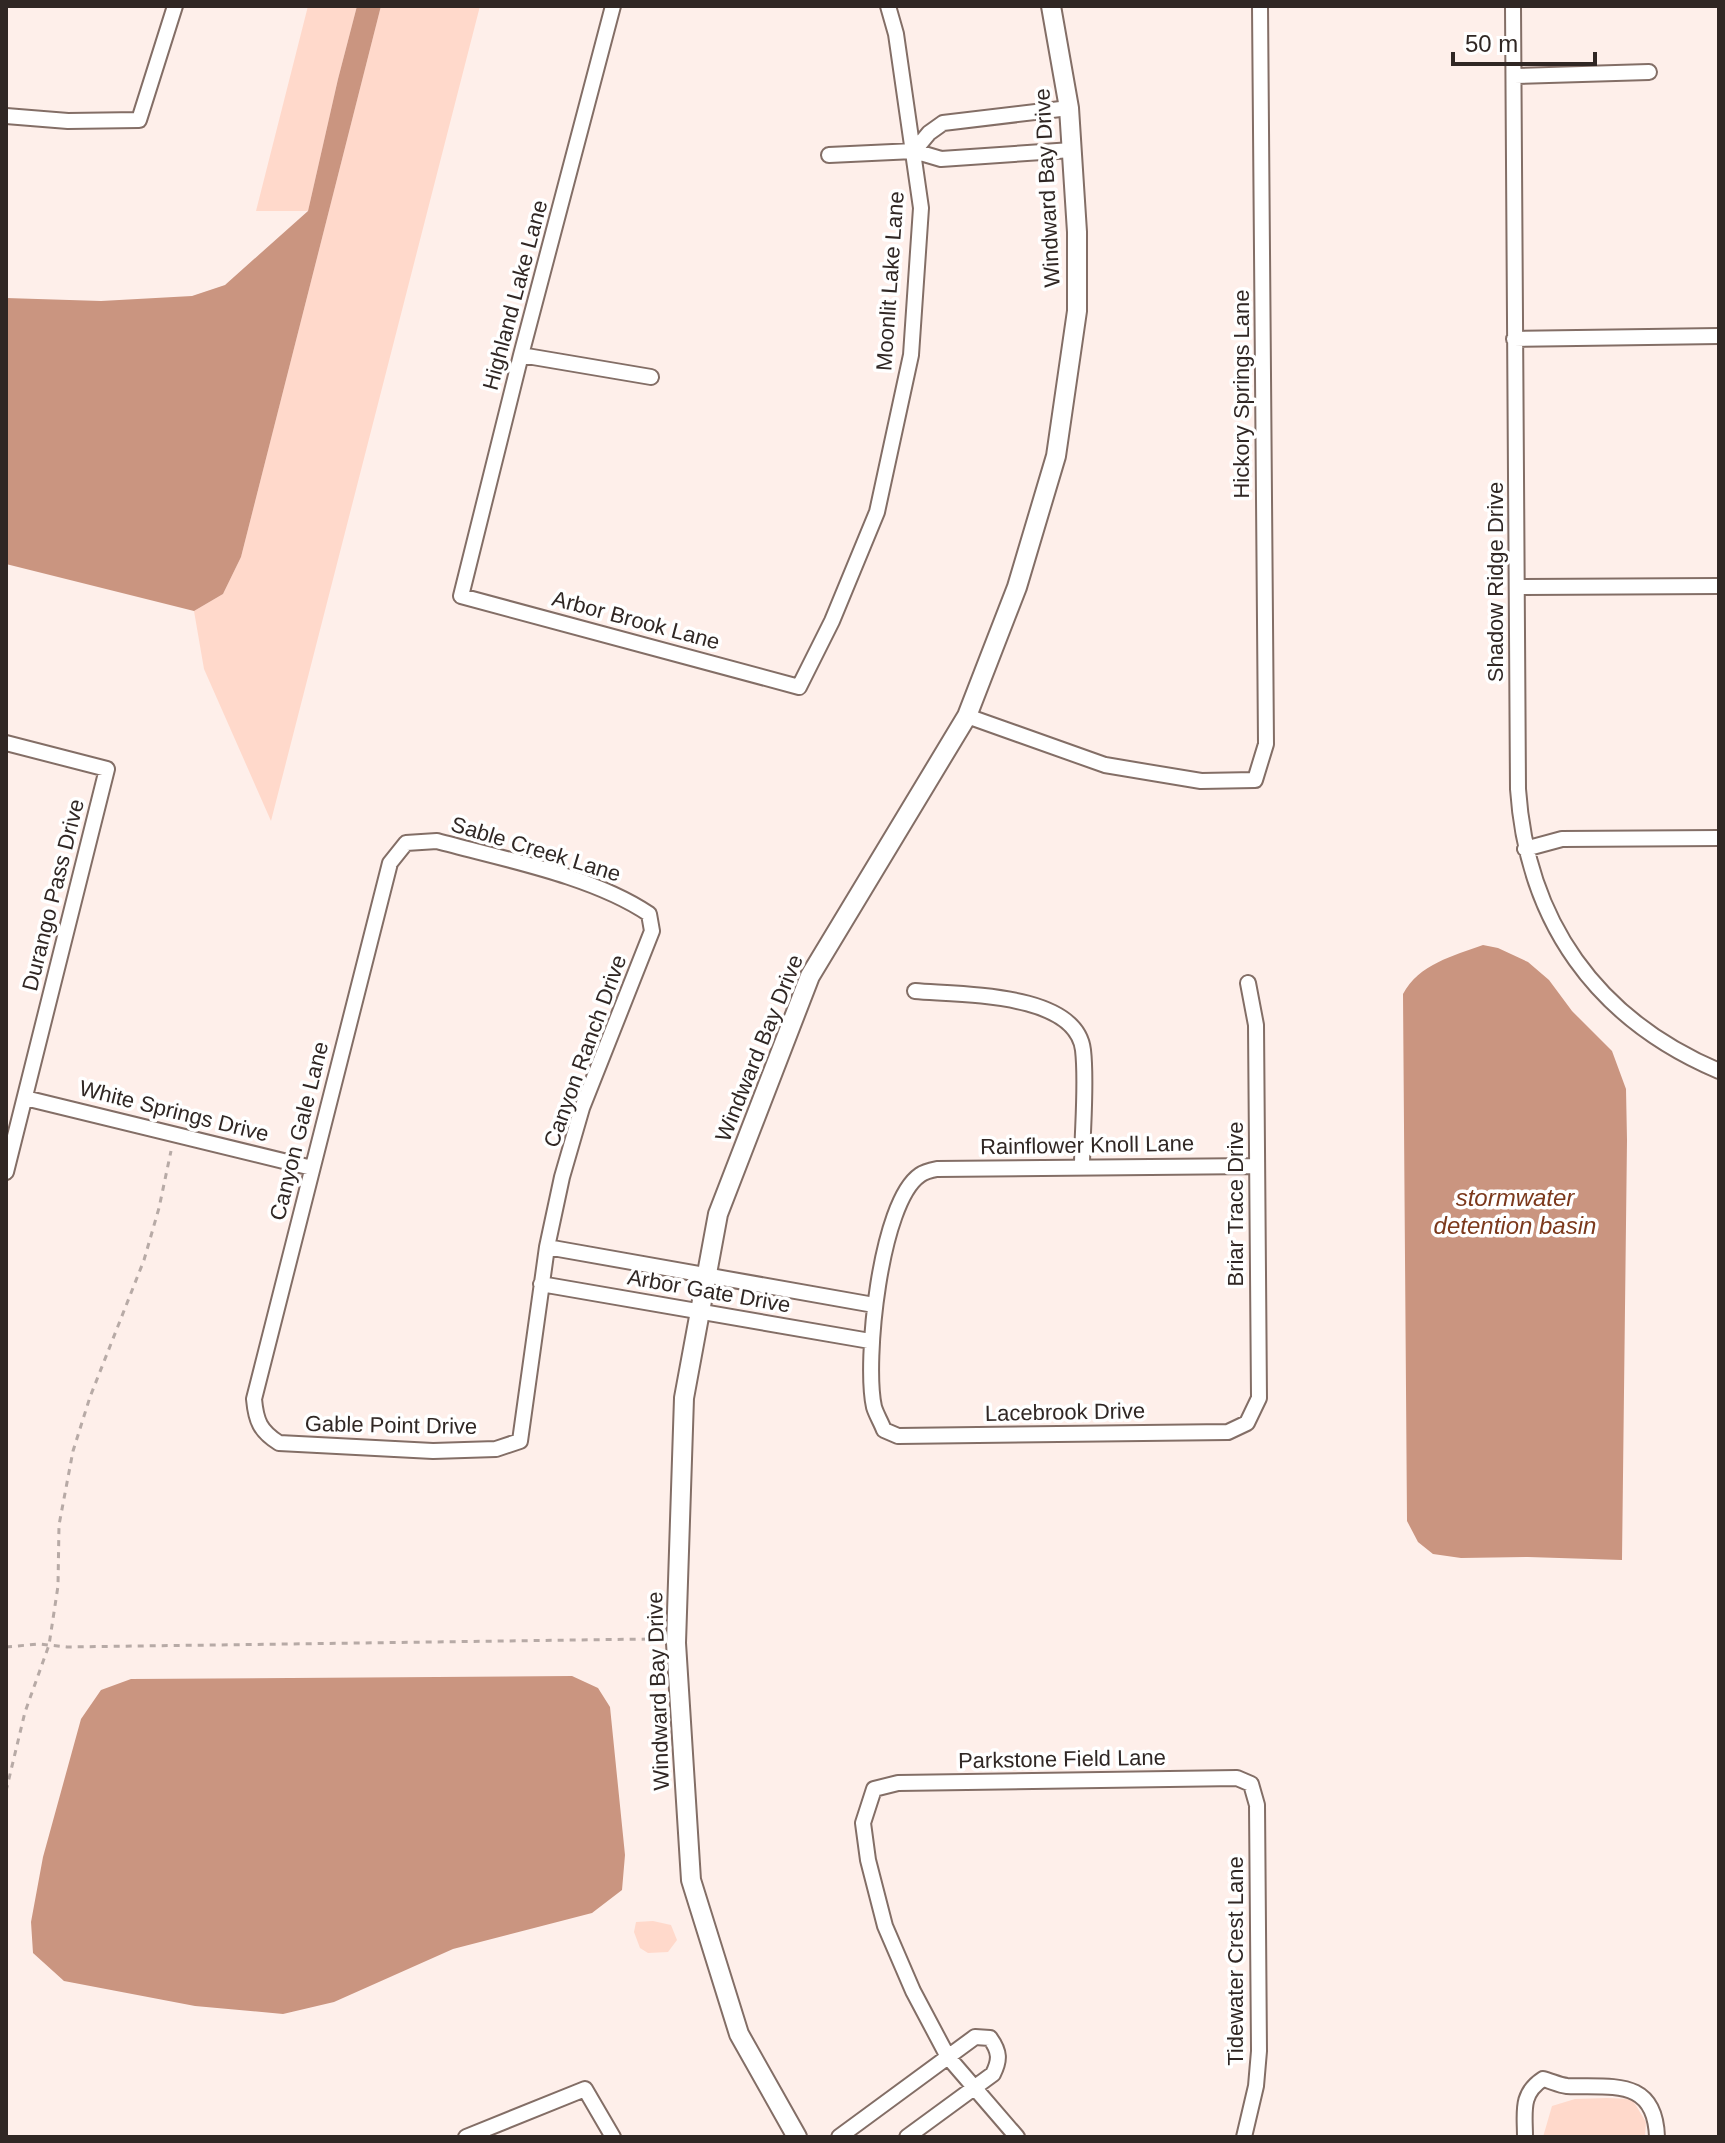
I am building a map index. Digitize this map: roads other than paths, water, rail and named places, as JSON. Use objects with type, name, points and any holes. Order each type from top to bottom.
[{"type":"street","points":[[6,116],[68,121],[139,120],[175,6]]},
{"type":"street","name":"Highland Lake Lane","points":[[461,596],[613,6]]},
{"type":"street","name":"Moonlit Lake Lane","points":[[799,687],[832,621],[877,512],[911,355],[921,208],[896,34],[888,6]]},
{"type":"street","name":"Windward Bay Drive","points":[[797,2137],[739,2034],[691,1880],[676,1643],[684,1398],[718,1214],[810,976],[967,716],[1017,587],[1056,456],[1077,311],[1077,232],[1069,108],[1051,6]]},
{"type":"street","name":"Hickory Springs Lane","points":[[967,716],[1105,765],[1201,781],[1255,780],[1266,744],[1260,6]]},
{"type":"street","name":"Shadow Ridge Drive","points":[[1513,6],[1518,789],[1525,849],[1538,894],[1550,919],[1587,977],[1621,1011],[1658,1040],[1719,1071]]},
{"type":"street","points":[[1514,76],[1649,72]]},
{"type":"street","points":[[914,151],[929,133],[943,123],[1069,108]]},
{"type":"street","points":[[829,155],[914,151],[941,159],[1072,150]]},
{"type":"street","points":[[1514,339],[1719,336]]},
{"type":"street","points":[[521,355],[651,377]]},
{"type":"street","points":[[1518,587],[1719,586]]},
{"type":"street","name":"Arbor Brook Lane","points":[[461,596],[799,687]]},
{"type":"street","name":"Durango Pass Drive","points":[[6,743],[107,769],[6,1172]]},
{"type":"street","points":[[1525,849],[1562,839],[1719,838]]},
{"type":"street","name":"Sable Creek Lane","points":[[406,843],[437,841],[515,862],[631,902],[649,914]]},
{"type":"street","name":"Canyon Gale Lane","points":[[263,1433],[256,1420],[254,1399],[390,863],[406,843]]},
{"type":"street","name":"Canyon Ranch Drive","points":[[520,1441],[541,1284],[562,1177],[582,1108],[652,931],[649,914]]},
{"type":"street","name":"Briar Trace Drive","points":[[1247,1423],[1259,1398],[1256,1025],[1248,983]]},
{"type":"street","points":[[915,991],[1019,1003],[1047,1009],[1065,1018],[1076,1030],[1083,1048],[1082,1167]]},
{"type":"street","name":"White Springs Drive","points":[[25,1098],[312,1168]]},
{"type":"street","name":"Rainflower Knoll Lane","points":[[874,1305],[885,1250],[901,1200],[918,1175],[937,1169],[1257,1166]]},
{"type":"street","name":"Arbor Gate Drive","points":[[547,1247],[874,1305]]},
{"type":"street","name":"Arbor Gate Drive","points":[[541,1284],[870,1341]]},
{"type":"street","points":[[870,1341],[874,1305]]},
{"type":"street","name":"Lacebrook Drive","points":[[870,1341],[874,1407],[884,1430],[898,1436],[1228,1432],[1247,1423]]},
{"type":"street","name":"Gable Point Drive","points":[[263,1433],[279,1443],[372,1449],[496,1449],[520,1441]]},
{"type":"street","name":"Parkstone Field Lane","points":[[948,2057],[913,1991],[885,1926],[868,1860],[863,1823],[874,1789],[898,1783],[1237,1778],[1251,1784]]},
{"type":"street","name":"Tidewater Crest Lane","points":[[1244,2137],[1256,2086],[1259,2051],[1257,1805],[1251,1784]]},
{"type":"street","points":[[839,2137],[975,2037],[990,2038],[997,2049],[999,2062],[993,2074],[907,2137]]},
{"type":"street","points":[[948,2057],[1017,2137]]},
{"type":"street","points":[[1525,2137],[1525,2104],[1531,2087],[1543,2079],[1563,2086],[1615,2086],[1633,2091],[1647,2100],[1657,2122],[1657,2137]]},
{"type":"street","points":[[466,2137],[585,2089],[613,2137]]},
{"type":"water","points":[[357,6],[381,6],[241,557],[223,594],[194,611],[6,564],[6,298],[101,301],[192,296],[225,285],[308,211]]},
{"type":"water","name":"stormwater detention basin","points":[[1483,945],[1498,948],[1528,962],[1549,980],[1572,1011],[1612,1051],[1626,1089],[1622,1560],[1461,1558],[1433,1554],[1418,1542],[1407,1521],[1403,994],[1427,968]]},
{"type":"water","points":[[572,1676],[598,1688],[610,1707],[625,1855],[622,1890],[592,1913],[453,1949],[334,2002],[283,2014],[195,2006],[64,1981],[33,1953],[31,1922],[43,1857],[81,1719],[101,1690],[131,1679]]}]
